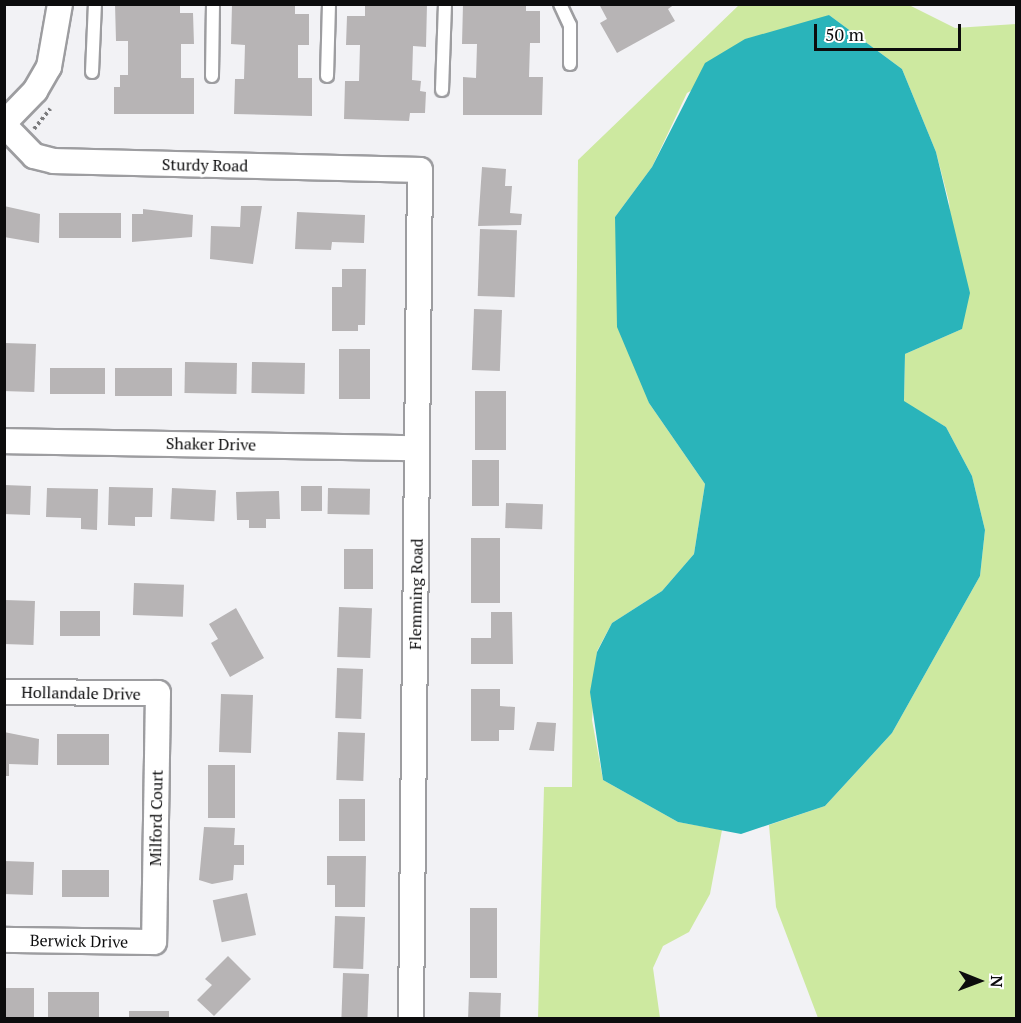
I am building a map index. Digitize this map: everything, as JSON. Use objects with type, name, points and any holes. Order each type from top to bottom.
[{"type":"street","name":"Sturdy Road","points":[[60,4],[49,67],[35,91],[4,124],[34,156],[54,161],[420,170]]},
{"type":"street","name":"Flemming Road","points":[[411,1018],[420,170]]},
{"type":"street","name":"Shaker Drive","points":[[4,441],[417,448]]},
{"type":"street","name":"Hollandale Drive","points":[[4,692],[158,693]]},
{"type":"street","name":"Milford Court","points":[[154,942],[158,693]]},
{"type":"street","name":"Berwick Drive","points":[[4,940],[154,942]]},
{"type":"lane","points":[[92,72],[94,4]]},
{"type":"lane","points":[[212,76],[213,4]]},
{"type":"lane","points":[[327,76],[328,4]]},
{"type":"lane","points":[[442,90],[445,4]]},
{"type":"lane","points":[[560,4],[570,25],[570,64]]},
{"type":"green space","points":[[739,5],[909,5],[955,28],[1016,24],[1016,1018],[818,1018],[776,907],[769,825],[825,806],[892,733],[980,576],[985,530],[972,476],[946,427],[904,402],[905,354],[962,329],[949,202],[936,152],[902,69],[829,15],[687,93],[652,167],[615,217],[649,403],[705,484],[694,554],[662,591],[612,623],[597,651],[592,720],[603,780],[678,822],[722,830],[710,894],[689,932],[663,946],[653,968],[660,1018],[538,1018],[544,787],[572,787],[578,160]]},
{"type":"water","points":[[829,15],[902,69],[936,152],[970,293],[962,329],[905,354],[904,401],[946,427],[972,476],[985,530],[980,576],[892,733],[825,806],[741,834],[678,822],[603,780],[590,692],[597,652],[612,623],[662,591],[694,554],[705,484],[649,403],[617,327],[615,217],[652,167],[705,63],[745,39]]},
{"type":"building","points":[[115,4],[180,4],[180,13],[193,13],[194,44],[181,44],[181,78],[194,78],[194,114],[114,114],[114,87],[120,87],[120,75],[128,75],[128,41],[116,41]]},
{"type":"building","points":[[232,4],[295,4],[295,14],[309,14],[309,45],[298,45],[298,78],[312,78],[312,116],[234,114],[235,79],[244,79],[245,45],[231,44]]},
{"type":"building","points":[[365,4],[427,4],[426,47],[413,46],[412,80],[421,81],[420,91],[426,92],[425,113],[410,113],[409,121],[344,119],[345,81],[359,81],[360,45],[346,45],[347,16],[365,16]]},
{"type":"building","points":[[463,4],[526,4],[526,11],[540,11],[540,43],[530,43],[529,77],[543,77],[542,115],[463,115],[463,77],[476,78],[477,44],[462,44]]},
{"type":"building","points":[[599,4],[675,4],[668,9],[675,21],[617,53],[600,23],[607,19]]},
{"type":"building","points":[[482,167],[506,169],[505,186],[512,186],[510,213],[522,214],[521,225],[478,226]]},
{"type":"building","points":[[4,206],[40,214],[39,243],[4,237]]},
{"type":"building","points":[[241,206],[262,206],[253,264],[210,259],[211,226],[240,227]]},
{"type":"building","points":[[143,209],[193,215],[192,237],[132,242],[132,214],[143,214]]},
{"type":"building","points":[[297,212],[365,215],[364,243],[332,242],[331,250],[295,249]]},
{"type":"building","points":[[59,213],[121,213],[121,238],[59,238]]},
{"type":"building","points":[[480,229],[517,230],[515,297],[478,296]]},
{"type":"building","points":[[342,269],[366,269],[365,325],[358,325],[358,331],[332,331],[332,287],[342,287]]},
{"type":"building","points":[[474,309],[502,310],[500,371],[472,370]]},
{"type":"building","points":[[4,343],[36,344],[34,392],[4,391]]},
{"type":"building","points":[[339,349],[370,349],[370,399],[339,399]]},
{"type":"building","points":[[185,362],[237,363],[236,394],[184,393]]},
{"type":"building","points":[[252,362],[305,363],[304,394],[251,393]]},
{"type":"building","points":[[50,368],[105,368],[105,394],[50,394]]},
{"type":"building","points":[[115,368],[172,368],[172,396],[115,396]]},
{"type":"building","points":[[475,391],[506,391],[506,450],[475,450]]},
{"type":"building","points":[[472,460],[499,460],[499,506],[472,506]]},
{"type":"building","points":[[4,485],[31,486],[30,515],[4,514]]},
{"type":"building","points":[[301,486],[322,486],[322,511],[301,511]]},
{"type":"building","points":[[109,487],[153,488],[152,517],[135,517],[135,526],[108,525]]},
{"type":"building","points":[[47,488],[98,489],[97,530],[81,529],[81,518],[46,517]]},
{"type":"building","points":[[172,488],[216,490],[214,521],[170,519]]},
{"type":"building","points":[[328,488],[370,489],[370,515],[328,514]]},
{"type":"building","points":[[279,491],[280,519],[266,519],[266,528],[249,528],[249,520],[237,520],[236,492]]},
{"type":"building","points":[[506,503],[543,504],[542,529],[505,528]]},
{"type":"building","points":[[471,538],[500,538],[500,603],[471,603]]},
{"type":"building","points":[[344,549],[373,549],[373,589],[344,589]]},
{"type":"building","points":[[134,583],[184,585],[183,617],[133,615]]},
{"type":"building","points":[[5,600],[35,601],[33,645],[4,644]]},
{"type":"building","points":[[339,607],[372,608],[370,658],[337,657]]},
{"type":"building","points":[[236,608],[264,658],[230,677],[211,643],[218,639],[209,624]]},
{"type":"building","points":[[60,611],[100,611],[100,636],[60,636]]},
{"type":"building","points":[[491,612],[512,612],[513,664],[471,664],[471,638],[491,638]]},
{"type":"building","points":[[337,668],[363,669],[361,719],[335,718]]},
{"type":"building","points":[[471,689],[500,689],[500,706],[515,707],[514,730],[499,730],[499,741],[471,741]]},
{"type":"building","points":[[221,694],[253,695],[251,753],[219,752]]},
{"type":"building","points":[[537,722],[556,723],[554,751],[529,750]]},
{"type":"building","points":[[4,732],[39,739],[38,765],[9,764],[9,776],[4,776]]},
{"type":"building","points":[[338,732],[365,733],[363,781],[336,780]]},
{"type":"building","points":[[57,734],[109,734],[109,765],[57,765]]},
{"type":"building","points":[[208,765],[235,765],[235,818],[208,818]]},
{"type":"building","points":[[339,799],[365,799],[365,841],[339,841]]},
{"type":"building","points":[[204,827],[235,828],[234,845],[244,845],[244,865],[234,865],[233,880],[212,884],[199,880]]},
{"type":"building","points":[[327,856],[366,856],[365,907],[335,907],[335,885],[327,885]]},
{"type":"building","points":[[4,861],[34,862],[33,895],[4,894]]},
{"type":"building","points":[[62,870],[109,870],[109,897],[62,897]]},
{"type":"building","points":[[247,893],[256,935],[222,942],[213,900]]},
{"type":"building","points":[[470,908],[497,908],[497,978],[470,978]]},
{"type":"building","points":[[335,916],[365,917],[363,969],[333,968]]},
{"type":"building","points":[[228,956],[251,979],[214,1016],[197,1000],[212,985],[205,979]]},
{"type":"building","points":[[343,973],[369,974],[367,1018],[341,1018]]},
{"type":"building","points":[[4,988],[34,988],[34,1018],[4,1018]]},
{"type":"building","points":[[48,992],[99,992],[99,1018],[48,1018]]},
{"type":"building","points":[[469,992],[501,993],[500,1018],[468,1018]]},
{"type":"building","points":[[129,1011],[169,1011],[169,1018],[129,1018]]}]
